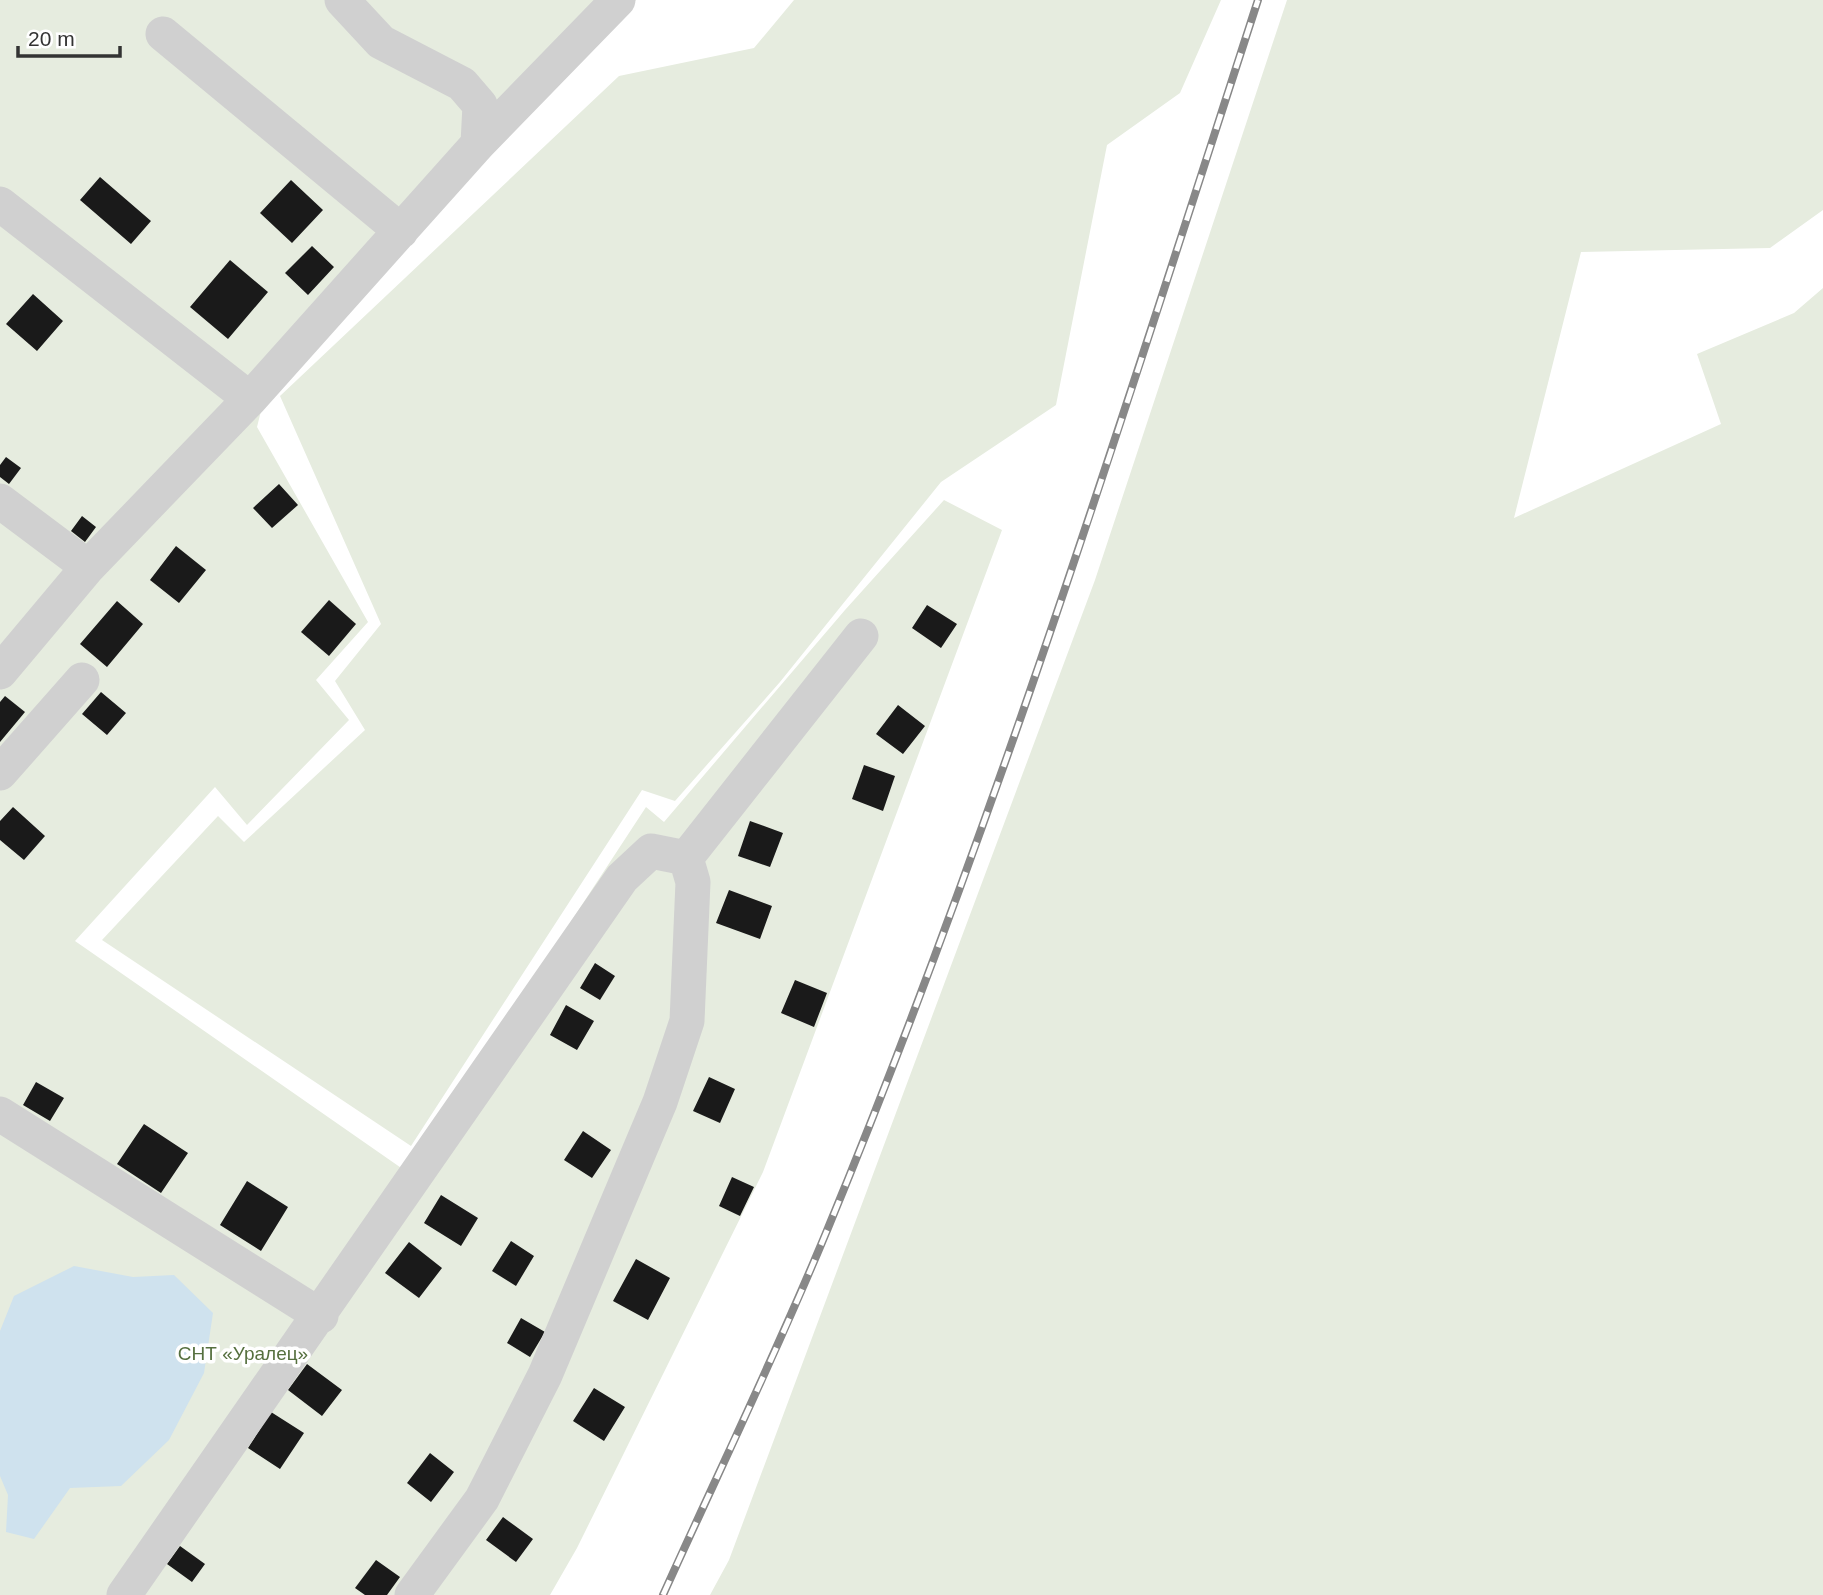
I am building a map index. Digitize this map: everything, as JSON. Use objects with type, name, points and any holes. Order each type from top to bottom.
[{"type":"lane","points":[[342,0],[381,42],[462,85],[480,106],[478,144]]},
{"type":"lane","points":[[0,671],[88,567],[250,399],[478,144],[618,0]]},
{"type":"lane","points":[[163,34],[401,231]]},
{"type":"lane","points":[[0,204],[250,399]]},
{"type":"lane","points":[[0,501],[88,567]]},
{"type":"lane","points":[[686,858],[861,636]]},
{"type":"lane","points":[[0,773],[82,680]]},
{"type":"lane","points":[[124,1595],[321,1316],[622,878],[651,851],[686,858]]},
{"type":"lane","points":[[412,1595],[482,1499],[545,1375],[660,1102],[687,1021],[693,882],[686,858]]},
{"type":"lane","points":[[0,1114],[321,1316]]},
{"type":"green space","name":"СНТ «Уралец»","points":[[0,0],[636,0],[266,391],[257,427],[368,622],[316,680],[349,720],[247,825],[215,787],[75,941],[407,1172],[646,807],[664,822],[845,610],[944,500],[1002,530],[763,1172],[577,1548],[550,1595],[0,1595]]},
{"type":"green space","points":[[794,0],[1221,0],[1180,93],[1107,145],[1056,405],[941,482],[780,682],[675,801],[642,790],[411,1146],[102,940],[218,816],[244,842],[365,730],[335,681],[381,624],[280,396],[619,76],[754,48]]},
{"type":"green space","points":[[1287,0],[1823,0],[1823,210],[1770,248],[1581,252],[1514,518],[1721,424],[1697,354],[1794,313],[1823,288],[1823,1595],[710,1595],[729,1560],[1095,580]]},
{"type":"water","points":[[74,1266],[133,1277],[174,1275],[213,1313],[204,1373],[169,1440],[121,1486],[70,1488],[34,1539],[6,1532],[8,1495],[0,1476],[0,1331],[14,1296]]},
{"type":"building","points":[[100,177],[151,221],[131,244],[80,200]]},
{"type":"building","points":[[291,180],[323,210],[292,243],[260,213]]},
{"type":"building","points":[[312,246],[334,267],[308,295],[285,273]]},
{"type":"building","points":[[230,260],[268,292],[228,339],[190,307]]},
{"type":"building","points":[[33,294],[63,321],[37,351],[6,324]]},
{"type":"building","points":[[6,457],[21,468],[9,484],[0,477],[0,465]]},
{"type":"building","points":[[279,484],[298,505],[272,528],[253,508]]},
{"type":"building","points":[[82,516],[96,527],[85,542],[71,531]]},
{"type":"building","points":[[176,546],[206,570],[179,603],[150,580]]},
{"type":"building","points":[[329,600],[356,624],[329,656],[301,632]]},
{"type":"building","points":[[117,601],[143,624],[107,667],[80,644]]},
{"type":"building","points":[[927,605],[957,624],[941,648],[912,628]]},
{"type":"building","points":[[101,692],[126,713],[107,735],[82,714]]},
{"type":"building","points":[[5,696],[25,712],[0,742],[0,702]]},
{"type":"building","points":[[898,705],[925,726],[903,754],[876,734]]},
{"type":"building","points":[[864,765],[895,776],[883,811],[852,799]]},
{"type":"building","points":[[13,807],[45,836],[24,860],[0,840],[0,821]]},
{"type":"building","points":[[750,821],[783,833],[770,867],[738,856]]},
{"type":"building","points":[[729,890],[772,906],[760,939],[716,923]]},
{"type":"building","points":[[595,963],[615,976],[600,1000],[580,988]]},
{"type":"building","points":[[795,980],[827,993],[814,1027],[781,1013]]},
{"type":"building","points":[[566,1005],[594,1021],[577,1050],[550,1035]]},
{"type":"building","points":[[709,1077],[735,1089],[720,1123],[693,1111]]},
{"type":"building","points":[[36,1082],[64,1098],[50,1121],[23,1105]]},
{"type":"building","points":[[144,1124],[188,1153],[161,1193],[117,1164]]},
{"type":"building","points":[[583,1131],[611,1150],[592,1178],[564,1160]]},
{"type":"building","points":[[732,1177],[754,1187],[740,1216],[719,1206]]},
{"type":"building","points":[[247,1181],[288,1207],[261,1251],[220,1225]]},
{"type":"building","points":[[441,1195],[478,1218],[461,1246],[424,1223]]},
{"type":"building","points":[[511,1241],[534,1256],[516,1286],[492,1271]]},
{"type":"building","points":[[409,1242],[442,1268],[419,1298],[385,1273]]},
{"type":"building","points":[[636,1259],[670,1278],[648,1320],[613,1301]]},
{"type":"building","points":[[521,1318],[545,1332],[530,1357],[507,1343]]},
{"type":"building","points":[[307,1364],[342,1390],[322,1416],[288,1390]]},
{"type":"building","points":[[594,1388],[625,1407],[604,1441],[573,1421]]},
{"type":"building","points":[[271,1412],[304,1433],[280,1469],[248,1448]]},
{"type":"building","points":[[430,1453],[454,1472],[431,1502],[407,1483]]},
{"type":"building","points":[[503,1517],[533,1539],[516,1562],[486,1540]]},
{"type":"building","points":[[180,1546],[205,1564],[192,1582],[167,1564]]},
{"type":"building","points":[[376,1560],[400,1577],[387,1595],[365,1595],[355,1588]]},
{"type":"railway","points":[[663,1595],[809,1274],[889,1077],[946,925],[1002,772],[1107,464],[1258,0]]}]
